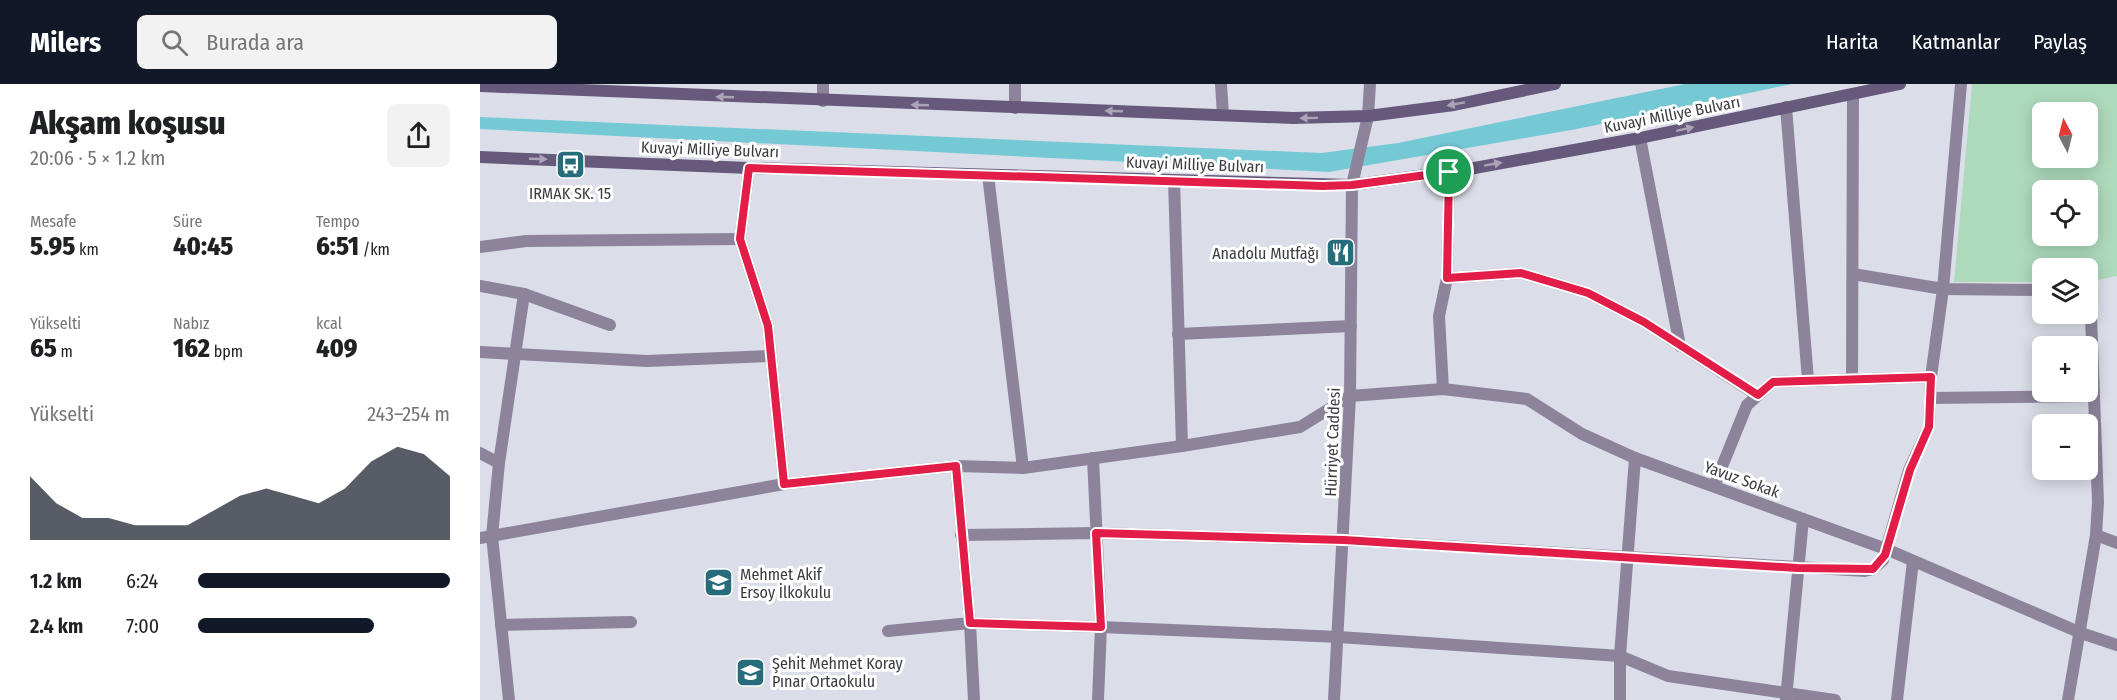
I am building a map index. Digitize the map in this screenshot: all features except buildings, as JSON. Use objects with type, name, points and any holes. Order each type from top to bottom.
[{"type":"main road","points":[[480,86],[660,89],[824,101],[1293,118],[1368,116],[1454,105],[1505,89],[1555,84]]},
{"type":"main road","name":"Kuvayi Milliye Bulvarı","points":[[480,157],[749,168],[1352,185],[1449,172],[1640,138],[1900,84]]},
{"type":"street","points":[[823,84],[824,101]]},
{"type":"street","points":[[1015,84],[1015,108]]},
{"type":"street","points":[[1221,84],[1222,115]]},
{"type":"street","name":"Hürriyet Caddesi","points":[[1334,700],[1350,396],[1352,185],[1368,116],[1370,84]]},
{"type":"street","points":[[961,535],[1096,533],[1344,540],[1798,568],[1873,569],[1883,560],[1910,470],[1929,427],[1932,398],[1931,377],[1943,289],[1961,84]]},
{"type":"street","points":[[1852,379],[1853,95]]},
{"type":"street","points":[[1786,107],[1808,380]]},
{"type":"street","points":[[1640,138],[1680,346]]},
{"type":"street","points":[[749,168],[740,239],[768,326],[784,484]]},
{"type":"street","points":[[1443,389],[1439,316],[1447,278],[1449,172]]},
{"type":"street","points":[[988,175],[1023,468]]},
{"type":"street","points":[[1174,180],[1182,446]]},
{"type":"street","points":[[480,247],[526,241],[740,239]]},
{"type":"street","points":[[1447,278],[1521,273],[1577,289],[1644,322],[1758,395]]},
{"type":"street","points":[[1852,274],[1943,289],[2032,290]]},
{"type":"street","points":[[480,286],[524,294],[610,325]]},
{"type":"street","points":[[509,700],[501,625],[486,537],[524,294]]},
{"type":"street","points":[[1178,334],[1351,326]]},
{"type":"street","points":[[480,352],[647,362],[771,356]]},
{"type":"street","points":[[1714,486],[1747,405],[1773,382],[1931,377]]},
{"type":"street","name":"Yavuz Sokak","points":[[1350,396],[1443,389],[1527,399],[1582,434],[1635,458],[1886,549],[2081,633],[2117,645]]},
{"type":"street","points":[[486,537],[784,484],[956,466],[1023,468],[1300,427],[1350,396]]},
{"type":"street","points":[[1932,398],[2032,397]]},
{"type":"street","points":[[2068,700],[2096,536],[2098,502],[2092,402]]},
{"type":"street","points":[[480,453],[499,463]]},
{"type":"street","points":[[1093,458],[1101,627],[1098,700]]},
{"type":"street","points":[[1620,700],[1620,656],[1635,458]]},
{"type":"street","points":[[956,466],[970,623],[974,700]]},
{"type":"street","points":[[1786,697],[1803,519]]},
{"type":"street","points":[[2096,536],[2117,543]]},
{"type":"street","points":[[1897,700],[1913,561]]},
{"type":"street","points":[[501,625],[631,622]]},
{"type":"street","points":[[888,631],[970,623],[1101,627],[1339,637],[1620,656],[1668,676],[1786,697],[1835,700]]},
{"type":"green space","points":[[1972,84],[2117,84],[2117,276],[2098,280],[2098,258],[2032,258],[2032,282],[1954,282]]},
{"type":"water","points":[[1685,84],[1792,84],[1577,129],[1329,172],[480,129],[480,117],[1321,153],[1398,143]]},
{"type":"place","name":"IRMAK SK. 15","points":[[570,165]]},
{"type":"place","name":"Anadolu Mutfağı","points":[[1340,253]]},
{"type":"place","name":"Mehmet Akif Ersoy İlkokulu","points":[[719,583]]},
{"type":"place","name":"Şehit Mehmet Koray Pınar Ortaokulu","points":[[751,672]]},
{"type":"route","points":[[749,168],[1323,186],[1352,185],[1449,172],[1447,278],[1521,273],[1588,293],[1644,322],[1758,395],[1773,382],[1931,377],[1932,398],[1929,427],[1910,470],[1885,555],[1879,565],[1865,571],[1344,540],[1096,533],[1101,627],[970,623],[956,466],[784,484],[768,326],[740,239],[749,168]]}]
